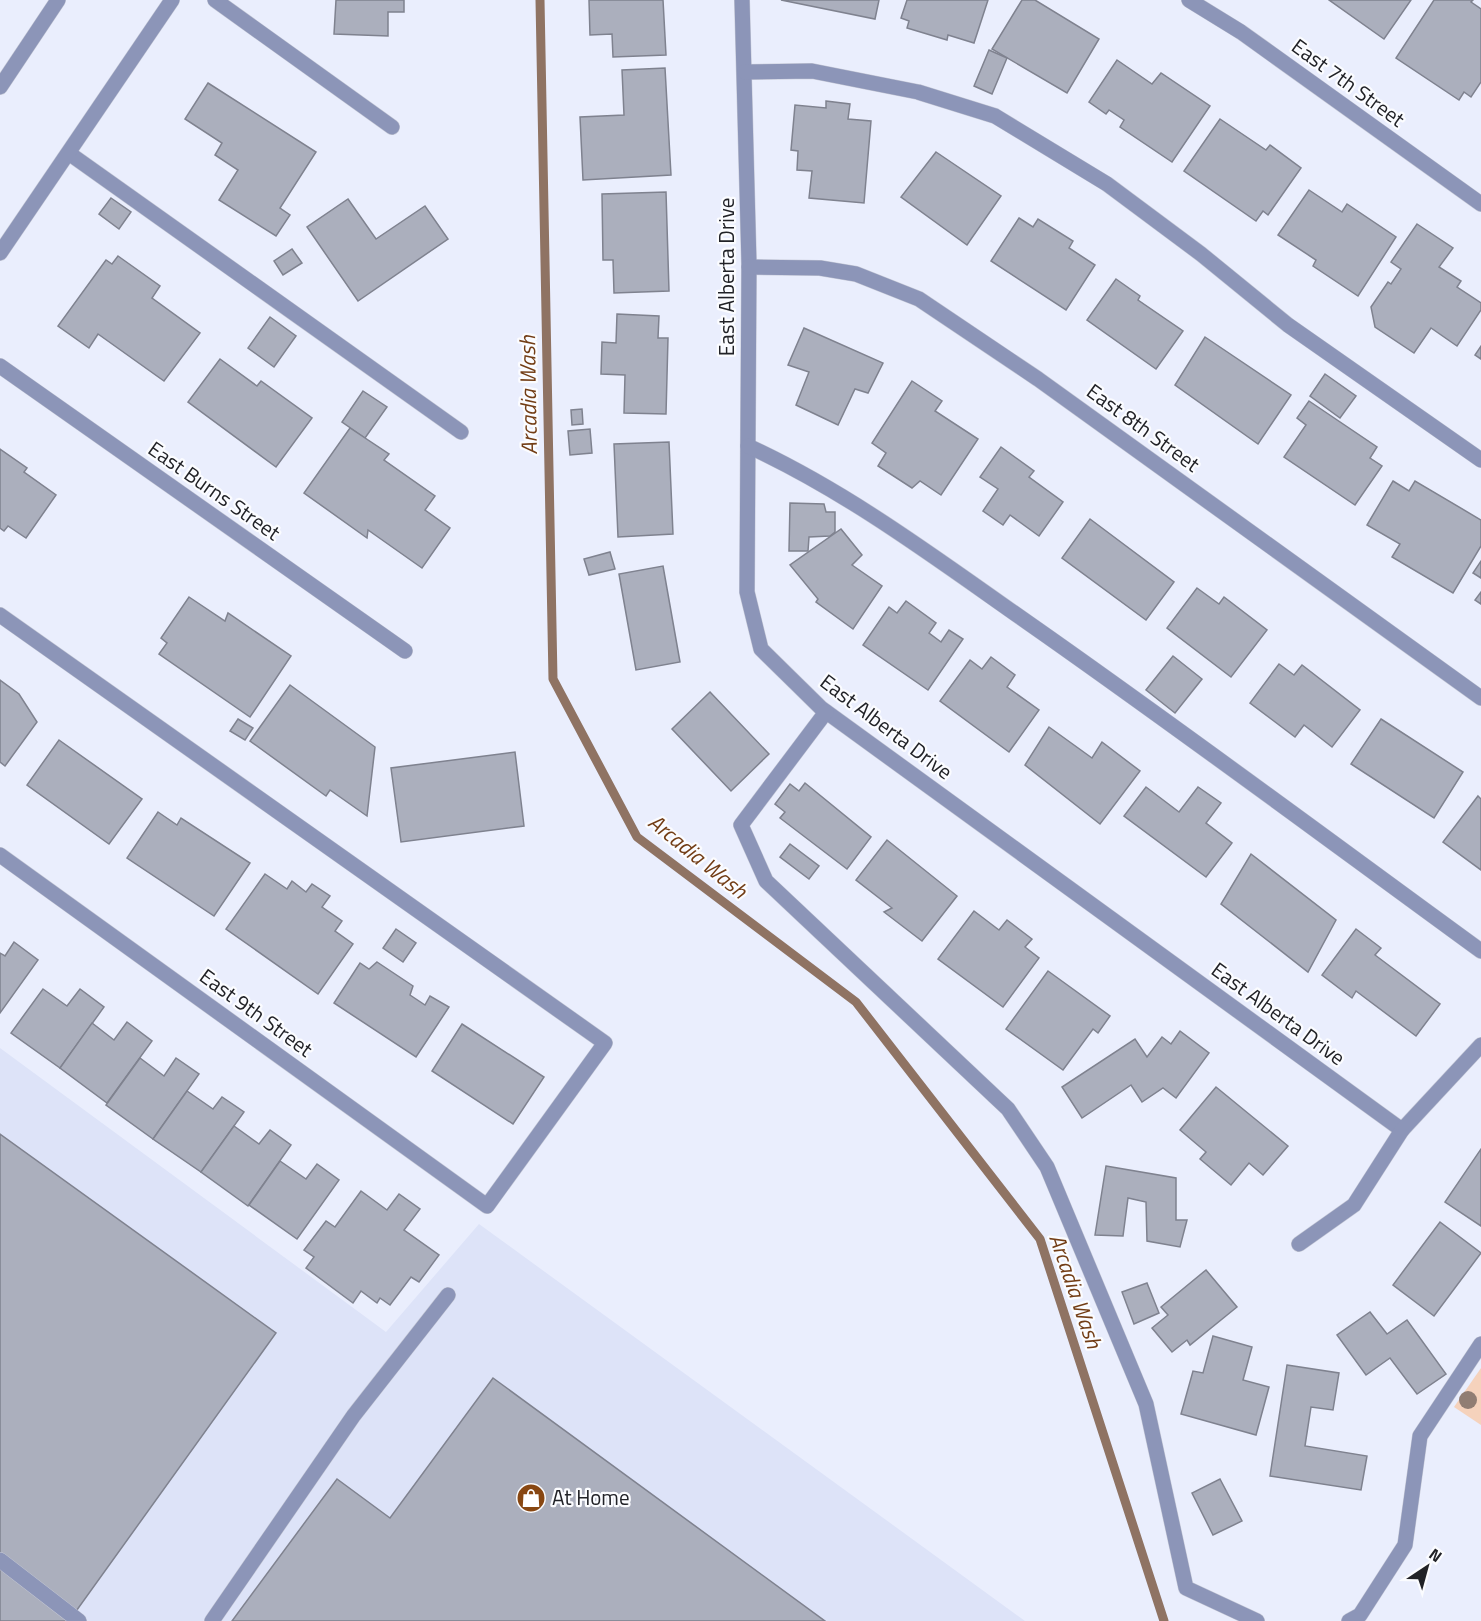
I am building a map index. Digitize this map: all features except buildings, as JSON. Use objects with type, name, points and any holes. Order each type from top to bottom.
[{"type":"street","points":[[0,87],[58,0]]},
{"type":"street","points":[[215,0],[392,127]]},
{"type":"street","name":"East Alberta Drive","points":[[742,0],[749,267],[747,592],[761,649],[826,712],[1402,1130]]},
{"type":"street","name":"East 7th Street","points":[[1189,0],[1241,32],[1481,204]]},
{"type":"street","points":[[0,254],[70,154],[164,3]]},
{"type":"street","points":[[745,72],[812,71],[918,92],[995,116],[1107,184],[1201,254],[1288,325],[1481,460]]},
{"type":"street","points":[[70,154],[460,432]]},
{"type":"street","name":"East 8th Street","points":[[749,267],[820,268],[856,274],[920,299],[1038,379],[1481,698]]},
{"type":"street","name":"East Burns Street","points":[[0,366],[405,651]]},
{"type":"street","points":[[748,446],[798,469],[894,529],[1102,674],[1481,951]]},
{"type":"street","name":"East 9th Street","points":[[0,615],[604,1043],[487,1206],[0,855]]},
{"type":"street","points":[[826,712],[741,825],[766,881],[1008,1109],[1040,1158],[1146,1404],[1186,1588],[1257,1621]]},
{"type":"street","points":[[1299,1244],[1354,1205],[1402,1130],[1478,1054]]},
{"type":"street","points":[[212,1621],[354,1415],[448,1295]]},
{"type":"street","points":[[1349,1621],[1360,1615],[1405,1545],[1420,1436],[1481,1344]]},
{"type":"street","points":[[0,1560],[79,1621]]},
{"type":"shaded area","points":[[0,1048],[386,1332],[479,1224],[1025,1621],[0,1621]]},
{"type":"shaded area","points":[[1481,1368],[1481,1425],[1454,1407]]},
{"type":"waterway","name":"Arcadia Wash","points":[[540,0],[553,679],[637,837],[856,1002],[1040,1239],[1164,1621]]},
{"type":"place","name":"At Home","points":[[531,1498]]}]
